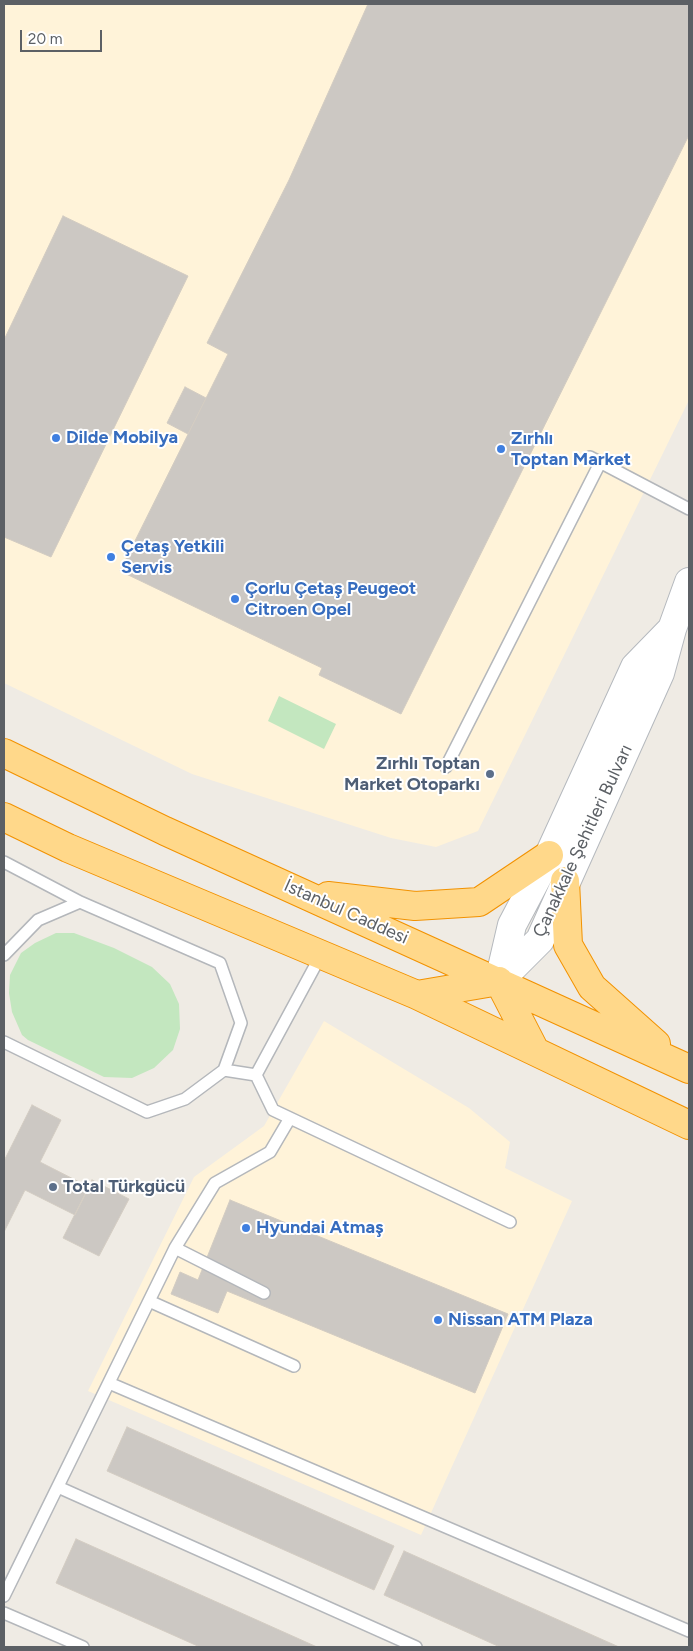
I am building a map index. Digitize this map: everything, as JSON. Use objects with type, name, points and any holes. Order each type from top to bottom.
[{"type":"highway","name":"İstanbul Caddesi","points":[[4,753],[302,893],[684,1066]]},
{"type":"highway","points":[[4,817],[68,848],[417,995],[689,1125]]},
{"type":"highway","points":[[302,893],[415,906],[479,902],[549,855]]},
{"type":"highway","points":[[565,880],[568,945],[592,986],[684,1066]]},
{"type":"highway","points":[[417,995],[499,981],[536,1052]]},
{"type":"main road","name":"Çanakkale Şehitleri Bulvarı","points":[[499,981],[540,940],[565,880],[660,674],[672,629],[689,582]]},
{"type":"main road","name":"Çanakkale Şehitleri Bulvarı","points":[[499,981],[512,925],[549,855],[635,667],[672,629]]},
{"type":"lane","points":[[446,767],[595,460],[689,509]]},
{"type":"lane","points":[[4,862],[80,902],[220,963],[241,1023],[224,1070],[186,1099],[148,1112],[4,1042]]},
{"type":"lane","points":[[4,955],[38,920],[80,902]]},
{"type":"lane","points":[[256,1075],[321,956]]},
{"type":"lane","points":[[224,1070],[256,1075]]},
{"type":"lane","points":[[256,1075],[272,1110],[510,1222]]},
{"type":"lane","points":[[4,1596],[175,1248],[215,1183],[270,1152],[290,1118]]},
{"type":"lane","points":[[175,1248],[264,1293]]},
{"type":"lane","points":[[149,1301],[294,1366]]},
{"type":"lane","points":[[109,1383],[689,1630]]},
{"type":"lane","points":[[58,1487],[416,1647]]},
{"type":"lane","points":[[4,1613],[84,1647]]},
{"type":"shaded area","points":[[4,4],[689,4],[689,400],[478,831],[436,847],[391,838],[192,774],[4,683]]},
{"type":"shaded area","points":[[324,1021],[469,1108],[510,1142],[505,1168],[572,1201],[421,1535],[88,1391],[194,1177],[264,1126]]},
{"type":"green space","points":[[279,696],[336,724],[324,749],[268,721]]},
{"type":"green space","points":[[56,933],[74,933],[114,948],[152,967],[170,984],[179,1004],[180,1029],[173,1050],[154,1068],[132,1078],[104,1077],[28,1040],[22,1035],[12,1012],[9,993],[10,975],[21,953],[35,943]]},
{"type":"building","points":[[368,4],[689,4],[689,135],[401,714],[319,675],[322,668],[120,571],[228,354],[207,343],[289,180]]},
{"type":"building","name":"Dilde Mobilya","points":[[63,216],[188,276],[51,557],[4,537],[4,340]]},
{"type":"building","points":[[185,387],[206,398],[188,434],[167,423]]},
{"type":"building","points":[[32,1105],[61,1120],[40,1162],[89,1187],[75,1215],[25,1190],[4,1232],[4,1161]]},
{"type":"building","points":[[92,1180],[129,1199],[99,1256],[63,1238]]},
{"type":"building","points":[[230,1200],[508,1314],[475,1393],[227,1291],[218,1313],[171,1294],[180,1272],[198,1280]]},
{"type":"building","points":[[127,1427],[394,1546],[374,1590],[107,1471]]},
{"type":"building","points":[[76,1539],[317,1647],[200,1647],[56,1583]]},
{"type":"building","points":[[404,1551],[619,1647],[500,1647],[384,1595]]},
{"type":"place","name":"Dilde Mobilya","points":[[56,438]]},
{"type":"place","name":"Zırhlı Toptan Market","points":[[501,449]]},
{"type":"place","name":"Çetaş Yetkili Servis","points":[[111,557]]},
{"type":"place","name":"Çorlu Çetaş Peugeot Citroen Opel","points":[[235,599]]},
{"type":"place","name":"Zırhlı Toptan Market Otoparkı","points":[[490,774]]},
{"type":"place","name":"Total Türkgücü","points":[[53,1187]]},
{"type":"place","name":"Hyundai Atmaş","points":[[246,1228]]},
{"type":"place","name":"Nissan ATM Plaza","points":[[438,1320]]}]
